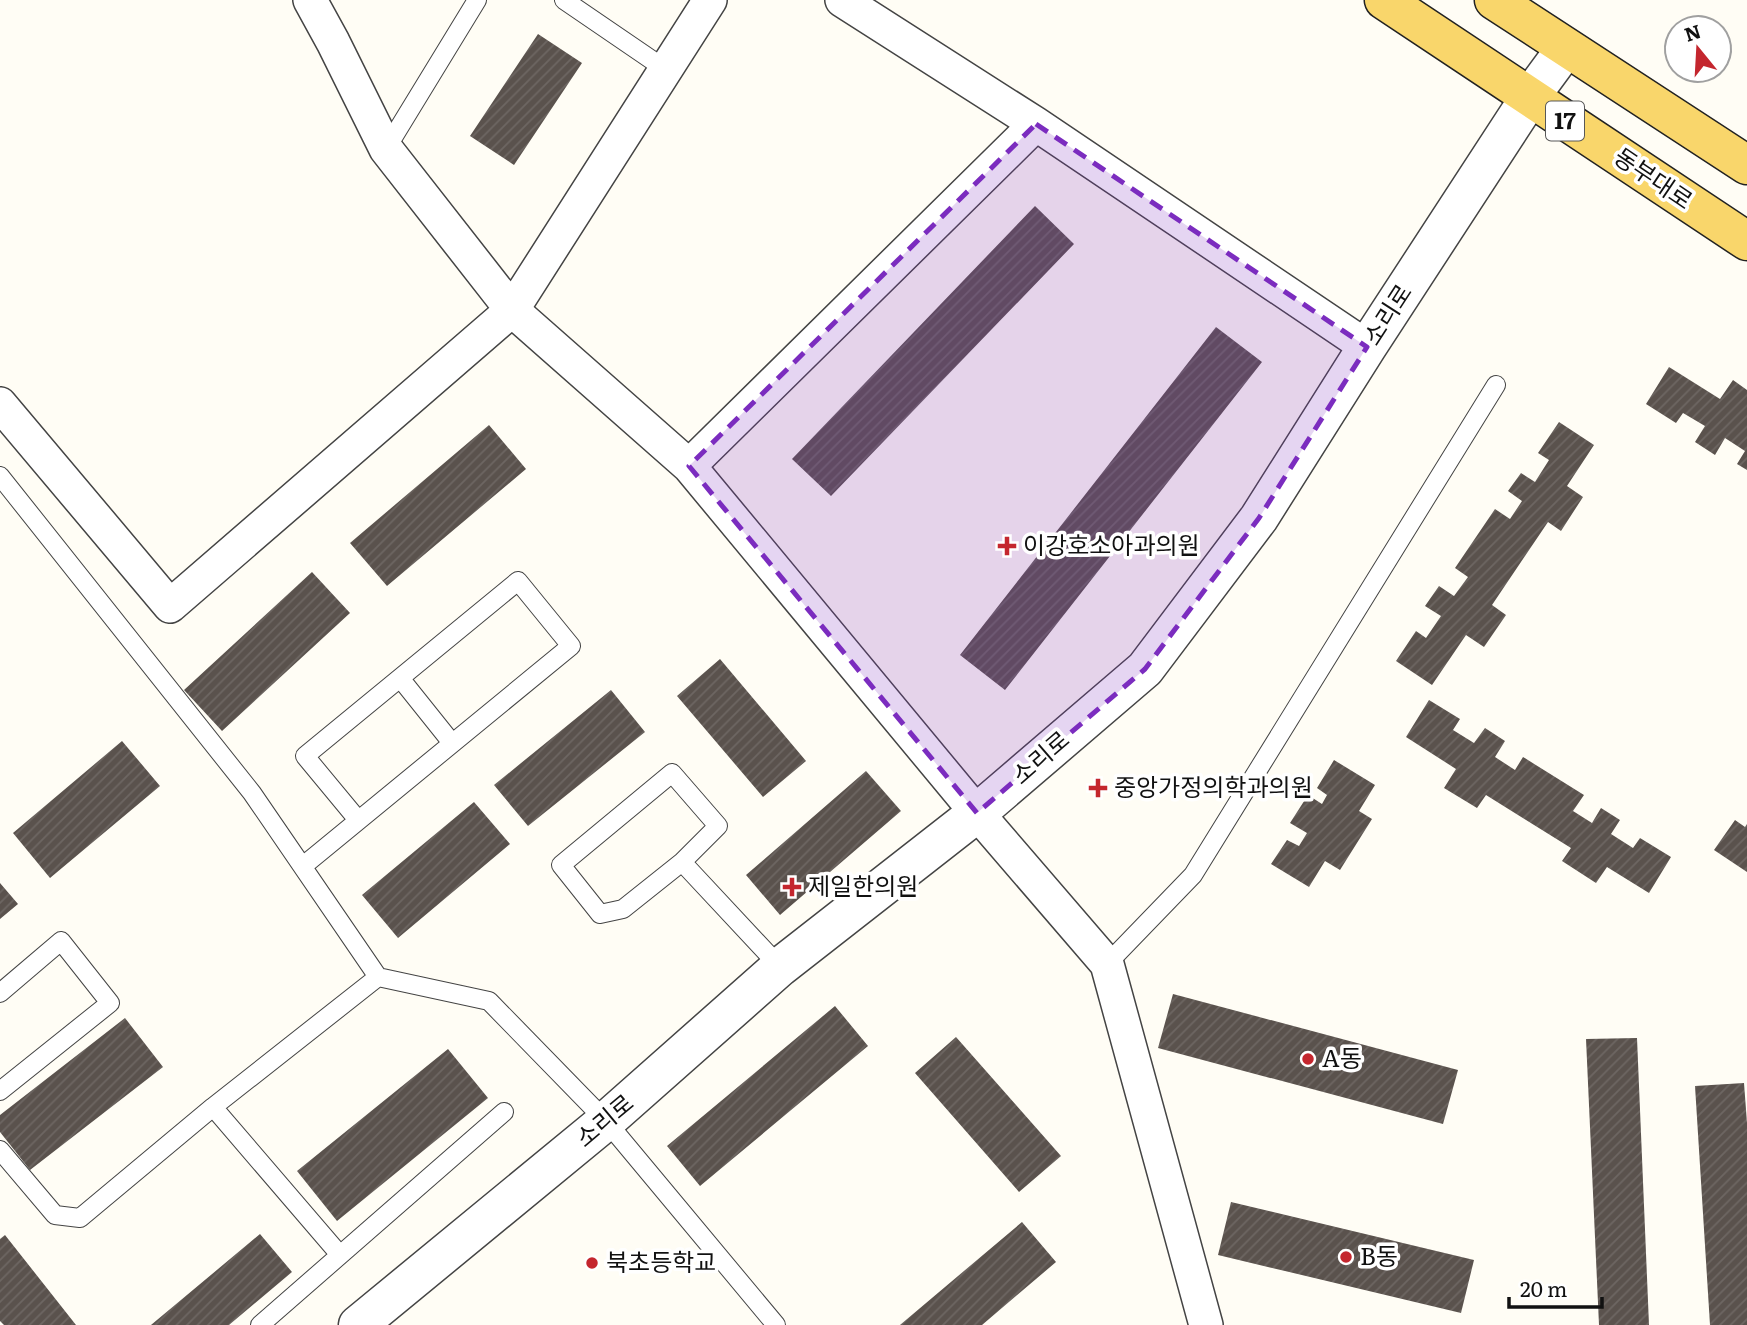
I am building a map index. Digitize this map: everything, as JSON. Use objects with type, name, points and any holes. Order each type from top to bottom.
[{"type":"main road","name":"동부대로","points":[[1384,0],[1747,242]]},
{"type":"main road","name":"17","points":[[1494,0],[1747,165]]},
{"type":"street","points":[[310,0],[386,149],[512,310],[689,466],[976,813],[1107,964],[1208,1324]]},
{"type":"street","points":[[0,404],[170,606],[512,310],[710,0]]},
{"type":"street","points":[[842,0],[1036,124],[1367,347]]},
{"type":"street","name":"소리로","points":[[358,1325],[606,1121],[780,967],[976,813],[1145,670],[1259,518],[1530,97],[1566,48]]},
{"type":"street","points":[[689,466],[1036,124]]},
{"type":"lane","points":[[386,149],[477,0]]},
{"type":"lane","points":[[564,0],[665,69]]},
{"type":"lane","points":[[1107,964],[1193,876],[1496,384]]},
{"type":"lane","points":[[0,476],[251,793],[378,977],[489,1001],[606,1121],[776,1325]]},
{"type":"lane","points":[[303,866],[571,646],[517,581],[305,755],[358,820]]},
{"type":"lane","points":[[400,677],[452,743]]},
{"type":"lane","points":[[672,773],[718,826],[682,862],[623,909],[600,914],[561,864],[672,773]]},
{"type":"lane","points":[[682,862],[780,967]]},
{"type":"lane","points":[[0,993],[61,941],[110,1003],[0,1091]]},
{"type":"lane","points":[[0,1150],[55,1215],[80,1218],[213,1107],[378,977]]},
{"type":"lane","points":[[213,1107],[340,1255]]},
{"type":"lane","points":[[260,1325],[504,1112]]},
{"type":"highlighted area","points":[[1036,124],[1367,347],[1259,518],[1145,669],[977,813],[689,466]]},
{"type":"building","points":[[538,34],[582,63],[514,165],[470,136]]},
{"type":"building","points":[[1035,206],[1074,244],[831,496],[792,459]]},
{"type":"building","points":[[1216,327],[1262,362],[1005,690],[960,655]]},
{"type":"building","points":[[1669,367],[1720,399],[1733,380],[1747,390],[1747,470],[1737,464],[1745,451],[1725,438],[1715,455],[1695,442],[1705,426],[1683,413],[1676,423],[1646,404]]},
{"type":"building","points":[[1559,422],[1594,445],[1567,486],[1583,497],[1561,531],[1548,522],[1492,605],[1506,615],[1484,647],[1466,635],[1432,685],[1396,661],[1416,631],[1426,638],[1441,616],[1425,606],[1439,586],[1454,596],[1468,577],[1455,568],[1495,509],[1510,519],[1522,501],[1508,491],[1521,473],[1535,482],[1549,460],[1538,453]]},
{"type":"building","points":[[489,425],[526,469],[387,586],[350,543]]},
{"type":"building","points":[[312,572],[350,613],[222,731],[184,690]]},
{"type":"building","points":[[720,659],[806,761],[763,797],[677,696]]},
{"type":"building","points":[[611,690],[645,732],[528,826],[494,785]]},
{"type":"building","points":[[1429,700],[1460,719],[1453,730],[1474,743],[1485,728],[1505,741],[1495,757],[1515,770],[1523,757],[1584,795],[1573,811],[1592,823],[1601,808],[1620,820],[1611,834],[1633,848],[1640,838],[1671,857],[1649,893],[1607,867],[1596,883],[1562,861],[1571,848],[1486,795],[1477,808],[1444,788],[1456,769],[1406,737]]},
{"type":"building","points":[[122,741],[160,786],[50,878],[13,833]]},
{"type":"building","points":[[1334,760],[1375,785],[1359,811],[1372,819],[1340,870],[1325,861],[1309,887],[1271,864],[1287,840],[1299,846],[1307,833],[1290,823],[1308,795],[1322,804],[1327,795],[1317,788]]},
{"type":"building","points":[[866,771],[901,811],[780,915],[746,875]]},
{"type":"building","points":[[474,802],[510,844],[398,938],[362,895]]},
{"type":"building","points":[[1735,820],[1745,827],[1747,824],[1747,872],[1714,850]]},
{"type":"building","points":[[0,883],[18,904],[0,919]]},
{"type":"building","name":"A동","points":[[1173,994],[1458,1070],[1443,1124],[1158,1048]]},
{"type":"building","points":[[835,1006],[868,1046],[700,1186],[667,1146]]},
{"type":"building","points":[[125,1018],[163,1067],[30,1170],[0,1132],[0,1115]]},
{"type":"building","points":[[956,1037],[1061,1156],[1019,1192],[915,1073]]},
{"type":"building","points":[[1637,1038],[1649,1325],[1599,1325],[1586,1039]]},
{"type":"building","points":[[448,1049],[488,1098],[337,1221],[297,1171]]},
{"type":"building","points":[[1744,1083],[1747,1123],[1747,1325],[1710,1325],[1695,1086]]},
{"type":"building","name":"B동","points":[[1231,1202],[1474,1260],[1461,1313],[1218,1255]]},
{"type":"building","points":[[1022,1222],[1056,1262],[982,1325],[900,1325]]},
{"type":"building","points":[[260,1234],[292,1272],[229,1325],[151,1325]]},
{"type":"building","points":[[5,1235],[76,1325],[4,1325],[0,1321],[0,1239]]},
{"type":"place","name":"이강호소아과의원","points":[[1007,546]]},
{"type":"place","name":"중앙가정의학과의원","points":[[1098,788]]},
{"type":"place","name":"제일한의원","points":[[792,887]]},
{"type":"place","name":"A동","points":[[1308,1059]]},
{"type":"place","name":"B동","points":[[1346,1257]]},
{"type":"place","name":"북초등학교","points":[[592,1263]]}]
